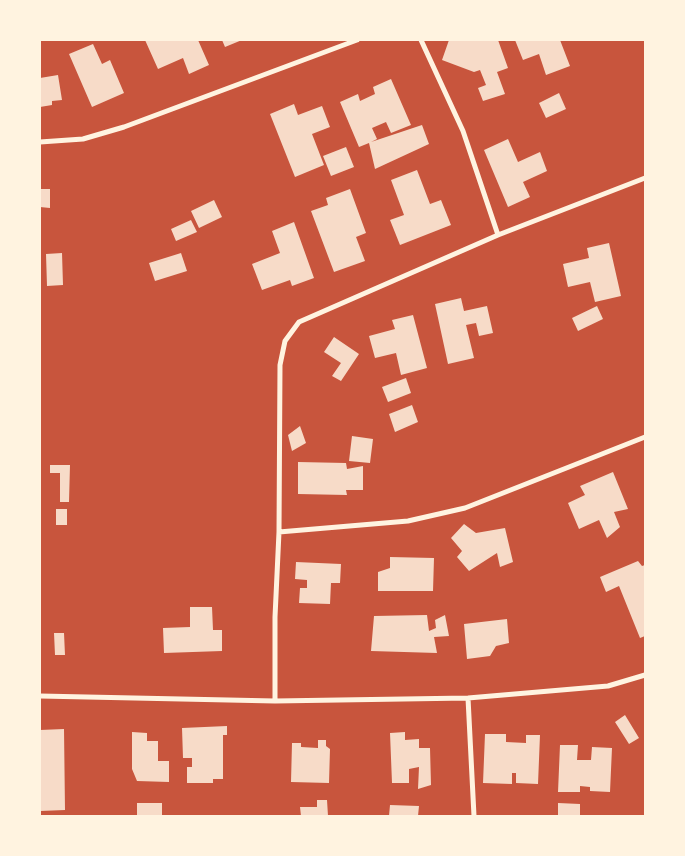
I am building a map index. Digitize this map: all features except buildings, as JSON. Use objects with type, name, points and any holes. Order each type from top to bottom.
[{"type":"street","points":[[40,142],[83,139],[124,128],[357,40]]},
{"type":"street","points":[[422,40],[463,131],[498,235]]},
{"type":"street","points":[[275,701],[280,365],[285,341],[289,335],[299,322],[498,235],[645,178]]},
{"type":"street","points":[[279,532],[408,521],[465,508],[645,437]]},
{"type":"street","points":[[40,696],[275,701],[468,698],[608,686],[645,675]]},
{"type":"street","points":[[468,698],[474,816]]}]
